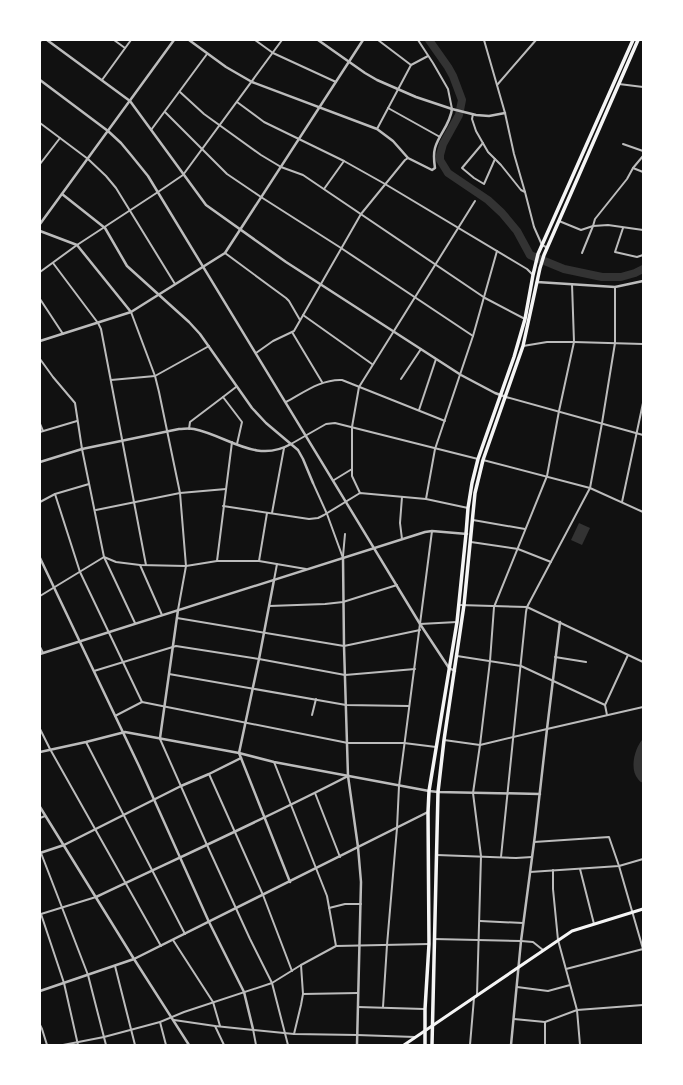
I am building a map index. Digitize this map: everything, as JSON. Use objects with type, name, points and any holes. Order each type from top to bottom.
[{"type":"highway","points":[[425,1045],[425,1009],[429,944],[429,791],[457,622],[468,508],[478,459],[514,357],[525,319],[538,254],[633,40]]},
{"type":"highway","points":[[432,1045],[438,792],[444,740],[464,605],[475,493],[483,460],[523,346],[544,255],[638,40]]},
{"type":"main road","points":[[404,1045],[518,966],[572,931],[643,909]]},
{"type":"street","points":[[47,40],[130,101],[206,205],[286,262],[461,375],[501,395],[643,435]]},
{"type":"street","points":[[114,40],[125,48]]},
{"type":"street","points":[[102,80],[131,40]]},
{"type":"street","points":[[40,224],[174,40]]},
{"type":"street","points":[[189,40],[226,67],[252,82],[377,129],[393,141],[408,158],[430,169],[434,169],[434,148],[449,121],[452,109],[448,89],[418,40]]},
{"type":"street","points":[[255,40],[273,53],[336,82]]},
{"type":"street","points":[[40,272],[183,175],[282,40]]},
{"type":"street","points":[[318,40],[377,80],[399,90],[452,109],[472,114],[489,116],[505,113]]},
{"type":"street","points":[[40,341],[131,312],[225,253],[363,40]]},
{"type":"street","points":[[378,40],[412,65]]},
{"type":"street","points":[[484,40],[505,113],[514,154],[534,228],[542,246],[547,247]]},
{"type":"street","points":[[497,85],[536,40]]},
{"type":"street","points":[[151,130],[208,54]]},
{"type":"street","points":[[377,129],[412,65],[428,56]]},
{"type":"street","points":[[40,80],[121,143],[148,176],[334,480],[420,624],[449,668],[455,672]]},
{"type":"street","points":[[619,84],[643,87]]},
{"type":"street","points":[[180,92],[204,114],[261,155],[281,167],[304,176],[485,298],[525,319]]},
{"type":"street","points":[[237,102],[264,122],[344,161],[385,184],[527,269],[533,275]]},
{"type":"street","points":[[388,108],[440,137]]},
{"type":"street","points":[[164,112],[227,174],[473,336]]},
{"type":"street","points":[[472,114],[476,131],[488,152],[521,190],[525,192]]},
{"type":"street","points":[[40,123],[88,159],[116,188],[175,284]]},
{"type":"street","points":[[40,164],[60,138]]},
{"type":"street","points":[[483,143],[462,168],[484,184],[495,159]]},
{"type":"street","points":[[623,144],[643,151]]},
{"type":"street","points":[[582,253],[595,219],[627,179],[633,168],[643,156]]},
{"type":"street","points":[[256,353],[294,331],[361,214],[408,158]]},
{"type":"street","points":[[324,189],[344,161]]},
{"type":"street","points":[[633,168],[643,172]]},
{"type":"street","points":[[62,194],[105,228],[127,266],[195,328],[256,414],[298,450],[326,514],[343,558]]},
{"type":"street","points":[[360,493],[352,476],[352,427],[358,386],[475,202]]},
{"type":"street","points":[[559,221],[581,230],[593,226],[608,225],[643,230]]},
{"type":"street","points":[[624,227],[615,252],[637,257],[643,256]]},
{"type":"street","points":[[40,231],[78,245],[131,312],[155,376],[180,493],[186,566],[178,610],[160,738],[207,845],[272,983],[288,1045]]},
{"type":"street","points":[[426,499],[435,449],[461,375],[485,298],[497,252]]},
{"type":"street","points":[[225,253],[289,301],[300,320]]},
{"type":"street","points":[[53,263],[101,329],[146,565]]},
{"type":"street","points":[[537,282],[615,287],[643,281]]},
{"type":"street","points":[[470,1045],[479,940],[481,856],[473,793],[490,661],[494,606],[547,476],[574,342],[572,284]]},
{"type":"street","points":[[501,857],[527,607],[590,488],[615,343],[615,287]]},
{"type":"street","points":[[40,298],[63,334]]},
{"type":"street","points":[[303,315],[372,364]]},
{"type":"street","points":[[292,332],[323,382]]},
{"type":"street","points":[[523,346],[547,342],[643,344]]},
{"type":"street","points":[[111,380],[155,376],[209,346]]},
{"type":"street","points":[[402,379],[421,349]]},
{"type":"street","points":[[40,359],[75,403],[82,448],[96,510],[104,557],[135,623]]},
{"type":"street","points":[[419,410],[436,359]]},
{"type":"street","points":[[286,402],[323,382],[342,380],[445,421]]},
{"type":"street","points":[[189,429],[190,422],[236,387]]},
{"type":"street","points":[[223,397],[242,422],[237,444]]},
{"type":"street","points":[[622,502],[643,402]]},
{"type":"street","points":[[40,432],[77,421]]},
{"type":"street","points":[[40,462],[82,448],[167,431],[189,429],[205,432],[254,451],[276,451],[326,424],[335,423],[478,459]]},
{"type":"street","points":[[40,424],[44,431]]},
{"type":"street","points":[[217,561],[232,442]]},
{"type":"street","points":[[272,513],[284,448]]},
{"type":"street","points":[[483,460],[590,488],[643,512]]},
{"type":"street","points":[[334,480],[352,469]]},
{"type":"street","points":[[40,502],[55,494],[90,484]]},
{"type":"street","points":[[96,510],[180,493],[226,489]]},
{"type":"street","points":[[223,506],[309,519],[318,518],[326,514],[360,493],[426,499],[468,508]]},
{"type":"street","points":[[55,494],[80,572],[142,702]]},
{"type":"street","points":[[402,497],[400,523],[402,539]]},
{"type":"street","points":[[259,561],[267,513]]},
{"type":"street","points":[[473,520],[525,529]]},
{"type":"street","points":[[383,1007],[399,786],[432,531]]},
{"type":"street","points":[[40,647],[41,654],[425,532],[432,531],[471,535]]},
{"type":"street","points":[[345,534],[343,558],[343,602],[348,776],[362,882],[357,1045]]},
{"type":"street","points":[[471,542],[518,549],[551,562]]},
{"type":"street","points":[[40,596],[104,557]]},
{"type":"street","points":[[104,557],[116,562],[140,565],[186,566],[217,561],[259,561],[306,569]]},
{"type":"street","points":[[40,559],[115,716],[209,922],[244,992],[256,1045]]},
{"type":"street","points":[[277,564],[239,753],[290,882]]},
{"type":"street","points":[[140,565],[162,615]]},
{"type":"street","points":[[269,606],[343,602],[397,585]]},
{"type":"street","points":[[459,605],[527,607],[643,662]]},
{"type":"street","points":[[177,618],[344,646],[420,630]]},
{"type":"street","points":[[420,624],[457,622]]},
{"type":"street","points":[[511,1045],[518,966],[560,622]]},
{"type":"street","points":[[94,671],[173,646],[259,659],[345,675],[414,669]]},
{"type":"street","points":[[607,715],[605,706],[628,655]]},
{"type":"street","points":[[457,656],[521,666],[605,706]]},
{"type":"street","points":[[556,657],[586,662]]},
{"type":"street","points":[[169,674],[346,705],[409,706]]},
{"type":"street","points":[[312,714],[316,699]]},
{"type":"street","points":[[115,716],[142,702],[348,743],[404,743],[436,747]]},
{"type":"street","points":[[444,740],[480,745],[643,707]]},
{"type":"street","points":[[40,729],[161,946]]},
{"type":"street","points":[[40,752],[125,732],[429,791],[540,794]]},
{"type":"street","points":[[86,742],[185,934]]},
{"type":"street","points":[[106,1045],[88,975],[41,853],[64,845],[181,786],[241,758]]},
{"type":"street","points":[[274,762],[326,896],[336,946]]},
{"type":"street","points":[[209,774],[262,896],[292,971]]},
{"type":"street","points":[[78,1044],[64,983],[40,914],[96,897],[153,871],[348,776]]},
{"type":"street","points":[[315,793],[340,856]]},
{"type":"street","points":[[40,806],[189,1045]]},
{"type":"street","points":[[40,991],[134,959],[428,812]]},
{"type":"street","points":[[40,818],[45,816]]},
{"type":"street","points":[[534,842],[609,837],[619,866],[643,950],[565,969]]},
{"type":"street","points":[[437,855],[532,857]]},
{"type":"street","points":[[530,872],[619,866],[643,859]]},
{"type":"street","points":[[580,868],[594,924]]},
{"type":"street","points":[[552,870],[558,940],[577,1010],[580,1045]]},
{"type":"street","points":[[329,908],[345,904],[361,904]]},
{"type":"street","points":[[480,921],[523,923]]},
{"type":"street","points":[[434,939],[533,942],[543,950]]},
{"type":"street","points":[[174,940],[213,1002],[220,1026]]},
{"type":"street","points":[[63,1045],[78,1044],[173,1019],[213,1002],[272,983],[336,946],[429,944]]},
{"type":"street","points":[[294,1034],[303,994],[301,965]]},
{"type":"street","points":[[115,966],[135,1045]]},
{"type":"street","points":[[517,988],[548,991],[570,985]]},
{"type":"street","points":[[303,994],[358,994]]},
{"type":"street","points":[[514,1019],[545,1022],[577,1010],[643,1005]]},
{"type":"street","points":[[358,1007],[425,1009]]},
{"type":"street","points":[[173,1019],[215,1026],[253,1029],[285,1034],[416,1037]]},
{"type":"street","points":[[160,1022],[166,1045]]},
{"type":"street","points":[[545,1022],[545,1045]]},
{"type":"street","points":[[40,1025],[47,1045]]},
{"type":"street","points":[[215,1026],[224,1045]]},
{"type":"shaded area","points":[[579,523],[590,528],[582,545],[571,540]]},
{"type":"shaded area","points":[[643,739],[643,783],[635,775],[634,758]]},
{"type":"waterway","points":[[429,40],[453,76],[462,100],[459,115],[443,144],[440,155],[440,160],[448,173],[488,200],[502,213],[517,231],[530,255],[564,269],[602,277],[621,277],[643,269]]}]
